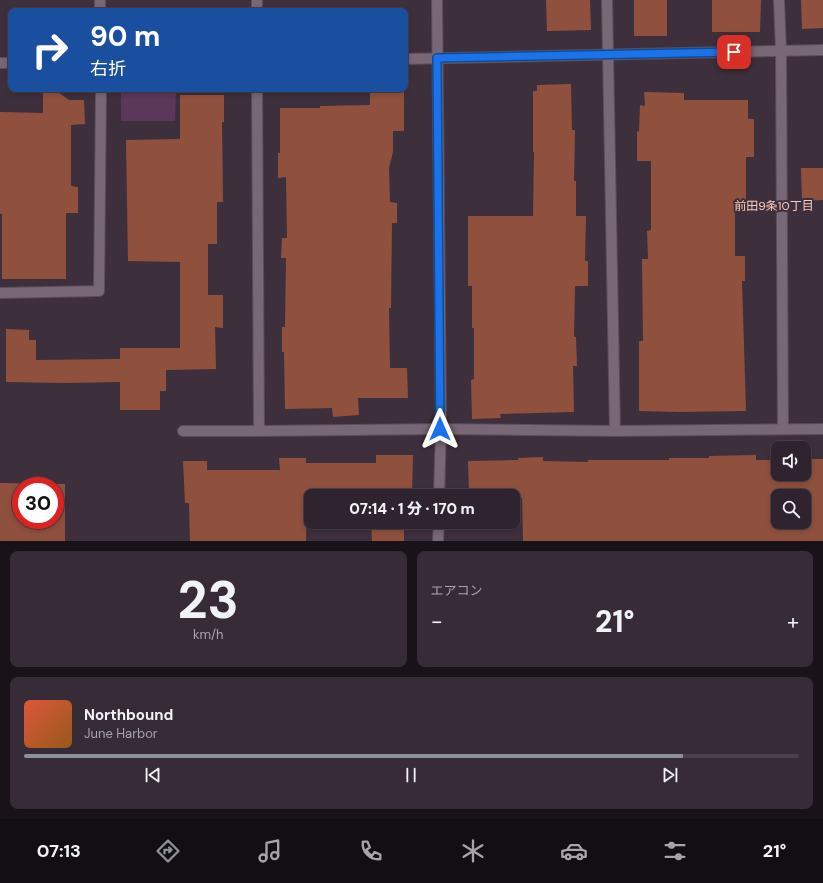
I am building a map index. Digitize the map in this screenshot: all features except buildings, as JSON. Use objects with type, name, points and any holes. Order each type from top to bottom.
[{"type":"street","points":[[437,0],[439,489]]},
{"type":"street","points":[[607,0],[614,431]]},
{"type":"street","points":[[779,0],[781,51],[783,429]]},
{"type":"street","points":[[408,59],[823,50]]},
{"type":"street","points":[[0,294],[99,291],[101,92]]},
{"type":"street","points":[[257,92],[259,431]]},
{"type":"street","points":[[183,431],[440,429],[614,431],[823,429]]},
{"type":"street","points":[[438,541],[439,529]]},
{"type":"shaded area","points":[[121,92],[176,92],[175,121],[121,121]]},
{"type":"district","name":"前田9条10丁目","points":[[774,206]]},
{"type":"route","points":[[440,429],[437,58],[734,52]]}]
